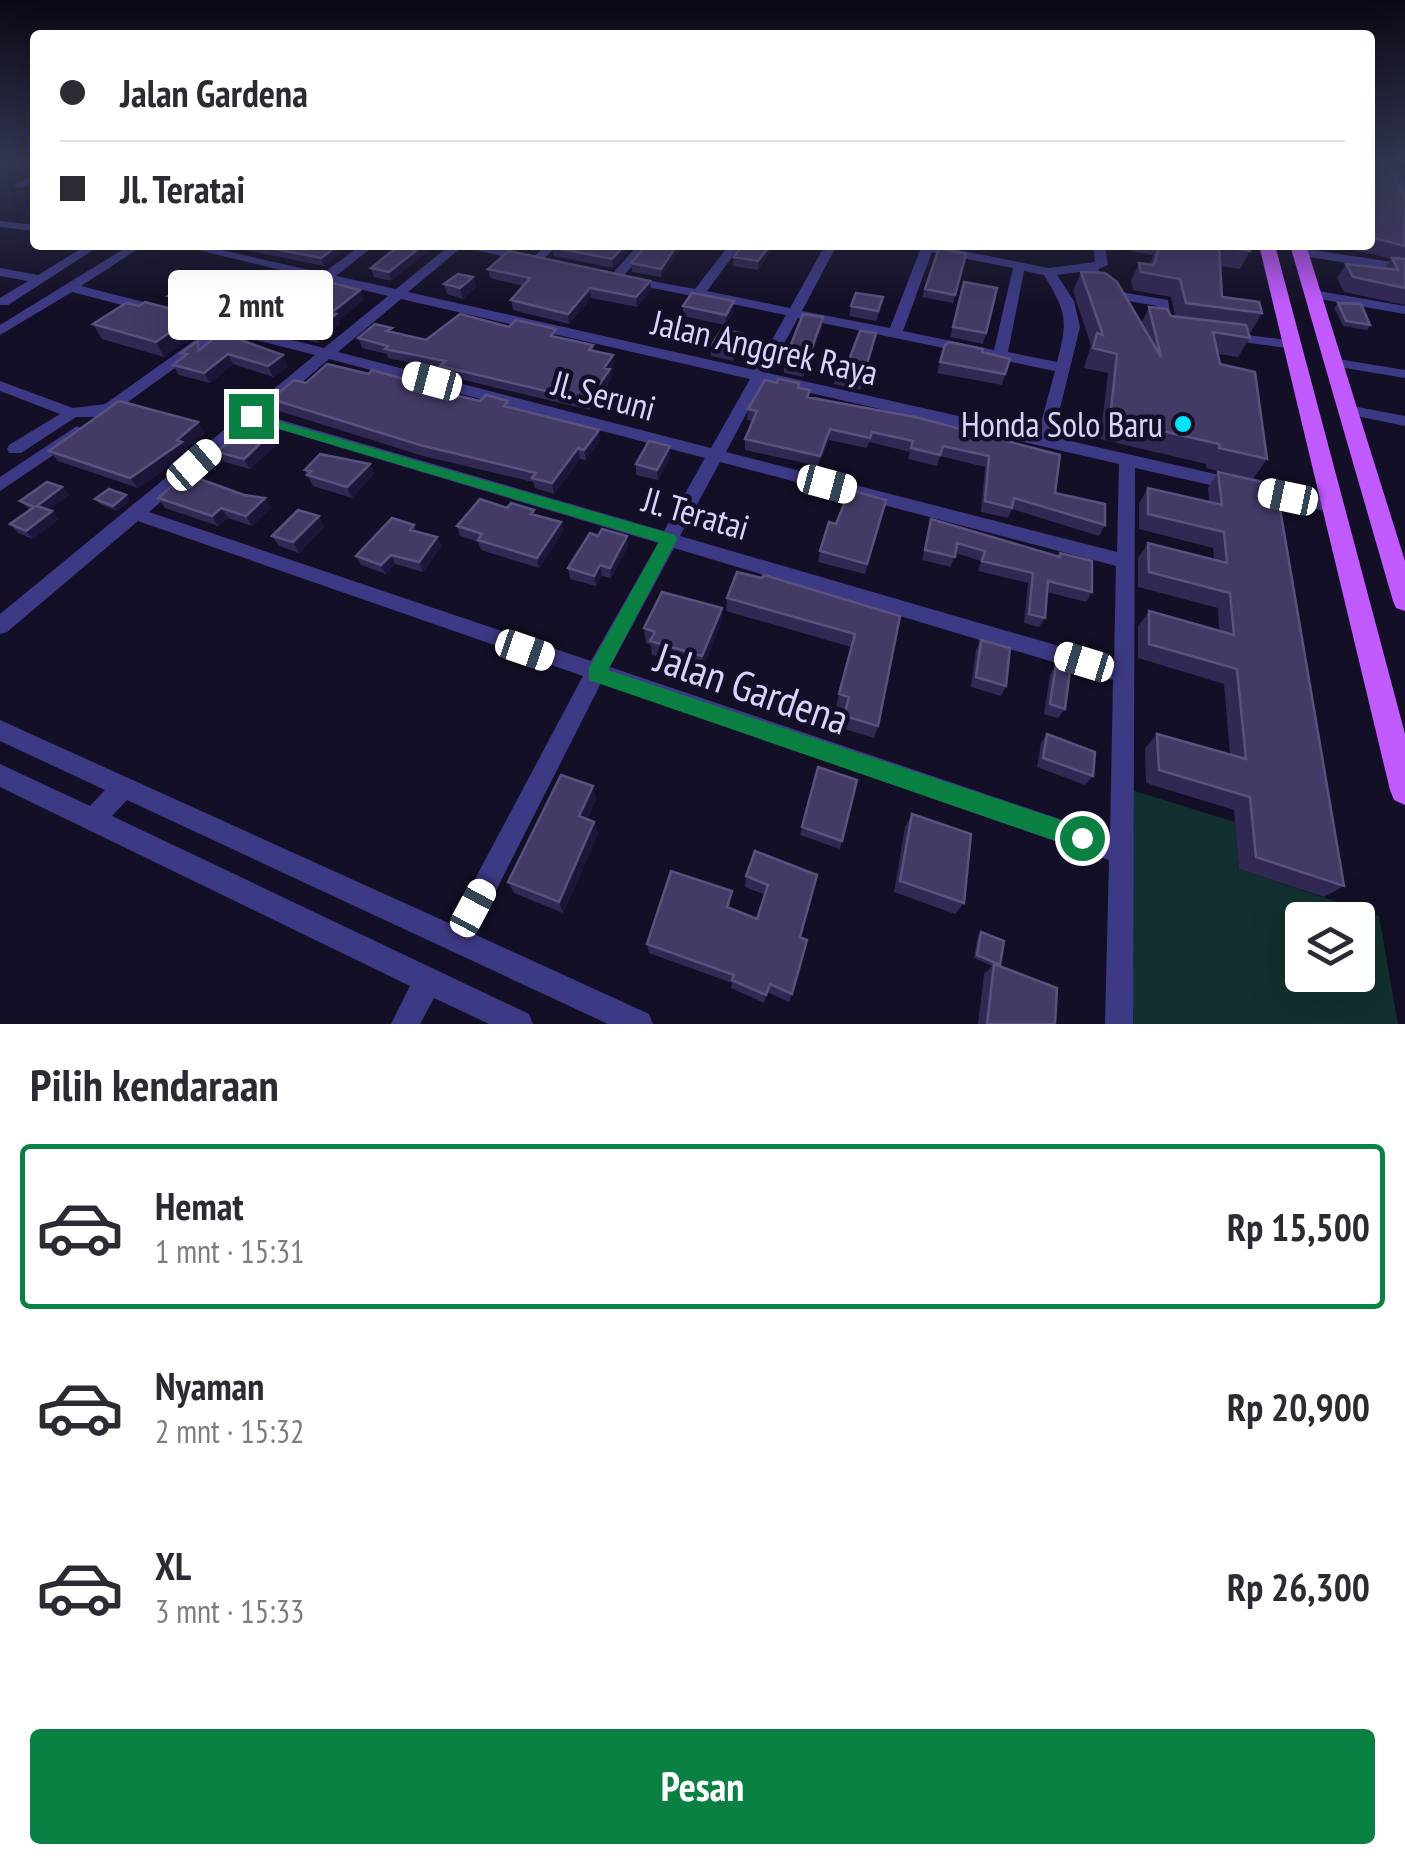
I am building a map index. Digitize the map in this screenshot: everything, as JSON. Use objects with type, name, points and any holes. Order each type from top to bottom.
[{"type":"main road","points":[[1269,250],[1405,790]]},
{"type":"main road","points":[[1300,250],[1347,410],[1398,557],[1405,600]]},
{"type":"street","points":[[0,224],[30,227]]},
{"type":"street","points":[[3,302],[87,250]]},
{"type":"street","points":[[0,331],[130,250]]},
{"type":"street","name":"Jalan Anggrek Raya","points":[[205,250],[1334,508]]},
{"type":"street","points":[[326,277],[362,250]]},
{"type":"street","points":[[0,626],[450,250]]},
{"type":"street","points":[[490,250],[553,263]]},
{"type":"street","points":[[537,260],[548,250]]},
{"type":"street","points":[[616,276],[639,250]]},
{"type":"street","points":[[699,293],[730,250]]},
{"type":"street","points":[[457,940],[596,674],[829,250]]},
{"type":"street","points":[[895,334],[920,250]]},
{"type":"street","points":[[940,250],[1049,272],[1096,266]]},
{"type":"street","points":[[1098,250],[1096,266],[1110,294],[1163,303],[1166,327],[1181,330]]},
{"type":"street","points":[[1310,250],[1405,268]]},
{"type":"street","points":[[1000,356],[1019,267]]},
{"type":"street","points":[[0,272],[40,279]]},
{"type":"street","points":[[1044,442],[1073,321],[1049,272]]},
{"type":"street","points":[[601,273],[1063,368]]},
{"type":"street","name":"Jl. Seruni","points":[[70,287],[1124,561]]},
{"type":"street","points":[[1312,294],[1405,310]]},
{"type":"street","points":[[0,485],[223,327]]},
{"type":"street","points":[[1210,334],[1294,345]]},
{"type":"street","points":[[1332,362],[1405,374]]},
{"type":"street","points":[[0,386],[72,413]]},
{"type":"street","points":[[8,446],[72,413],[110,408]]},
{"type":"street","points":[[1347,410],[1405,422]]},
{"type":"street","name":"Jl. Teratai","points":[[251,416],[1122,672]]},
{"type":"street","points":[[8,446],[39,458]]},
{"type":"street","points":[[1119,1024],[1126,462]]},
{"type":"street","name":"Jalan Gardena","points":[[136,514],[1119,851]]},
{"type":"street","points":[[0,730],[639,1024]]},
{"type":"street","points":[[1,777],[519,1024]]},
{"type":"street","points":[[94,820],[124,786]]},
{"type":"street","points":[[405,1024],[428,981]]},
{"type":"green space","points":[[1128,789],[1235,822],[1239,869],[1337,902],[1285,902],[1285,992],[1375,992],[1375,915],[1379,916],[1398,1024],[1123,1024]]},
{"type":"building","points":[[1375,211],[1405,211],[1405,246],[1375,238]]},
{"type":"building","points":[[281,250],[332,250],[321,258]]},
{"type":"building","points":[[394,250],[417,250],[389,272],[371,268]]},
{"type":"building","points":[[567,250],[620,250],[612,259]]},
{"type":"building","points":[[643,250],[674,250],[661,269],[631,263]]},
{"type":"building","points":[[739,250],[766,250],[758,261],[734,257]]},
{"type":"building","points":[[938,250],[966,254],[955,295],[925,289]]},
{"type":"building","points":[[1158,250],[1219,250],[1222,297],[1259,302],[1262,313],[1186,303],[1180,279],[1141,272],[1139,263],[1154,265]]},
{"type":"building","points":[[509,251],[650,281],[636,297],[590,288],[568,314],[511,300],[530,278],[488,269]]},
{"type":"building","points":[[1392,258],[1405,259],[1405,288],[1353,277],[1346,264],[1398,270]]},
{"type":"building","points":[[1081,272],[1105,273],[1117,282],[1161,357],[1149,307],[1167,309],[1171,316],[1246,325],[1250,338],[1213,332],[1220,364],[1255,372],[1267,459],[1110,419],[1117,354],[1093,348],[1097,333],[1103,335]]},
{"type":"building","points":[[458,274],[473,277],[460,288],[444,284]]},
{"type":"building","points":[[193,280],[285,302],[325,281],[360,290],[314,332],[168,296]]},
{"type":"building","points":[[964,282],[997,288],[986,333],[953,327]]},
{"type":"building","points":[[692,293],[734,301],[726,315],[683,306]]},
{"type":"building","points":[[856,293],[883,297],[878,311],[851,306]]},
{"type":"building","points":[[145,302],[195,315],[156,342],[93,324],[126,303],[139,306]]},
{"type":"building","points":[[1338,303],[1361,304],[1370,325],[1346,321]]},
{"type":"building","points":[[460,314],[509,327],[516,320],[556,329],[551,336],[593,345],[589,350],[613,355],[604,368],[610,369],[588,401],[440,366],[445,361],[385,349],[388,346],[358,338],[375,324],[392,328],[387,331],[426,340]]},
{"type":"building","points":[[803,314],[823,317],[805,367],[784,362]]},
{"type":"building","points":[[722,329],[744,334],[734,350],[711,346]]},
{"type":"building","points":[[860,331],[876,333],[862,381],[836,375],[842,359],[849,360]]},
{"type":"building","points":[[221,333],[283,355],[268,366],[228,354],[204,373],[173,365],[187,354],[181,353],[198,341],[198,351]]},
{"type":"building","points":[[949,342],[1010,359],[1005,374],[940,362]]},
{"type":"building","points":[[327,364],[369,374],[372,370],[422,384],[426,379],[449,385],[443,392],[480,401],[486,395],[508,401],[504,406],[599,430],[584,450],[578,448],[552,483],[532,478],[536,473],[420,445],[271,399],[294,380],[306,383]]},
{"type":"building","points":[[778,379],[799,383],[798,388],[810,390],[807,397],[915,417],[1060,455],[1055,493],[1105,504],[1105,525],[1014,498],[1012,508],[985,501],[989,456],[943,446],[940,455],[911,448],[913,441],[872,432],[870,438],[830,429],[820,456],[745,439],[757,411],[748,409],[765,380],[777,383]]},
{"type":"building","points":[[119,401],[198,422],[177,440],[182,442],[130,478],[49,451]]},
{"type":"building","points":[[243,429],[269,435],[244,459],[217,452]]},
{"type":"building","points":[[649,441],[670,446],[657,470],[636,464]]},
{"type":"building","points":[[320,454],[370,464],[347,487],[307,475],[311,471],[305,470]]},
{"type":"building","points":[[1218,472],[1276,485],[1344,886],[1256,857],[1250,797],[1159,770],[1157,734],[1246,759],[1237,669],[1149,644],[1149,611],[1234,635],[1230,593],[1149,572],[1148,543],[1227,563],[1224,532],[1148,514],[1148,488],[1222,505]]},
{"type":"building","points":[[186,474],[244,495],[265,498],[246,516],[221,508],[212,516],[158,498]]},
{"type":"building","points":[[47,482],[62,487],[37,506],[52,511],[26,531],[10,524],[34,507],[20,501]]},
{"type":"building","points":[[109,489],[126,495],[113,506],[95,499]]},
{"type":"building","points":[[850,490],[886,500],[867,564],[820,551],[829,522],[836,524]]},
{"type":"building","points":[[480,499],[507,508],[511,503],[534,510],[531,514],[561,522],[537,558],[478,540],[482,534],[457,526]]},
{"type":"building","points":[[298,510],[319,516],[293,542],[272,536]]},
{"type":"building","points":[[392,518],[414,525],[410,530],[437,537],[419,562],[391,555],[381,565],[356,556]]},
{"type":"building","points":[[931,519],[1060,557],[1060,553],[1092,561],[1092,592],[1048,581],[1045,618],[1029,614],[1033,573],[982,561],[985,551],[957,543],[955,557],[925,550]]},
{"type":"building","points":[[602,529],[627,536],[610,568],[600,565],[594,576],[568,568],[590,533],[598,536]]},
{"type":"building","points":[[737,572],[762,578],[764,575],[900,616],[878,726],[844,716],[849,697],[839,694],[855,634],[727,598]]},
{"type":"building","points":[[662,592],[722,608],[702,656],[650,641],[655,632],[644,628]]},
{"type":"building","points":[[981,640],[1010,648],[1006,686],[976,677]]},
{"type":"building","points":[[1056,665],[1070,670],[1065,709],[1050,704]]},
{"type":"building","points":[[1047,734],[1095,752],[1093,776],[1043,758]]},
{"type":"building","points":[[818,767],[857,780],[842,841],[802,827]]},
{"type":"building","points":[[561,775],[593,786],[579,816],[594,822],[559,902],[508,882]]},
{"type":"building","points":[[912,814],[971,834],[964,903],[900,881]]},
{"type":"building","points":[[755,851],[817,875],[800,937],[807,940],[792,994],[770,984],[766,995],[732,980],[734,975],[647,944],[671,871],[732,891],[727,907],[757,919],[768,885],[746,876]]},
{"type":"building","points":[[981,932],[1004,941],[1000,965],[977,955]]},
{"type":"building","points":[[994,964],[1057,988],[1055,1024],[987,1024]]},
{"type":"place","name":"Honda Solo Baru","points":[[1183,424]]},
{"type":"route","points":[[251,416],[669,539],[596,674],[1082,838]]}]
